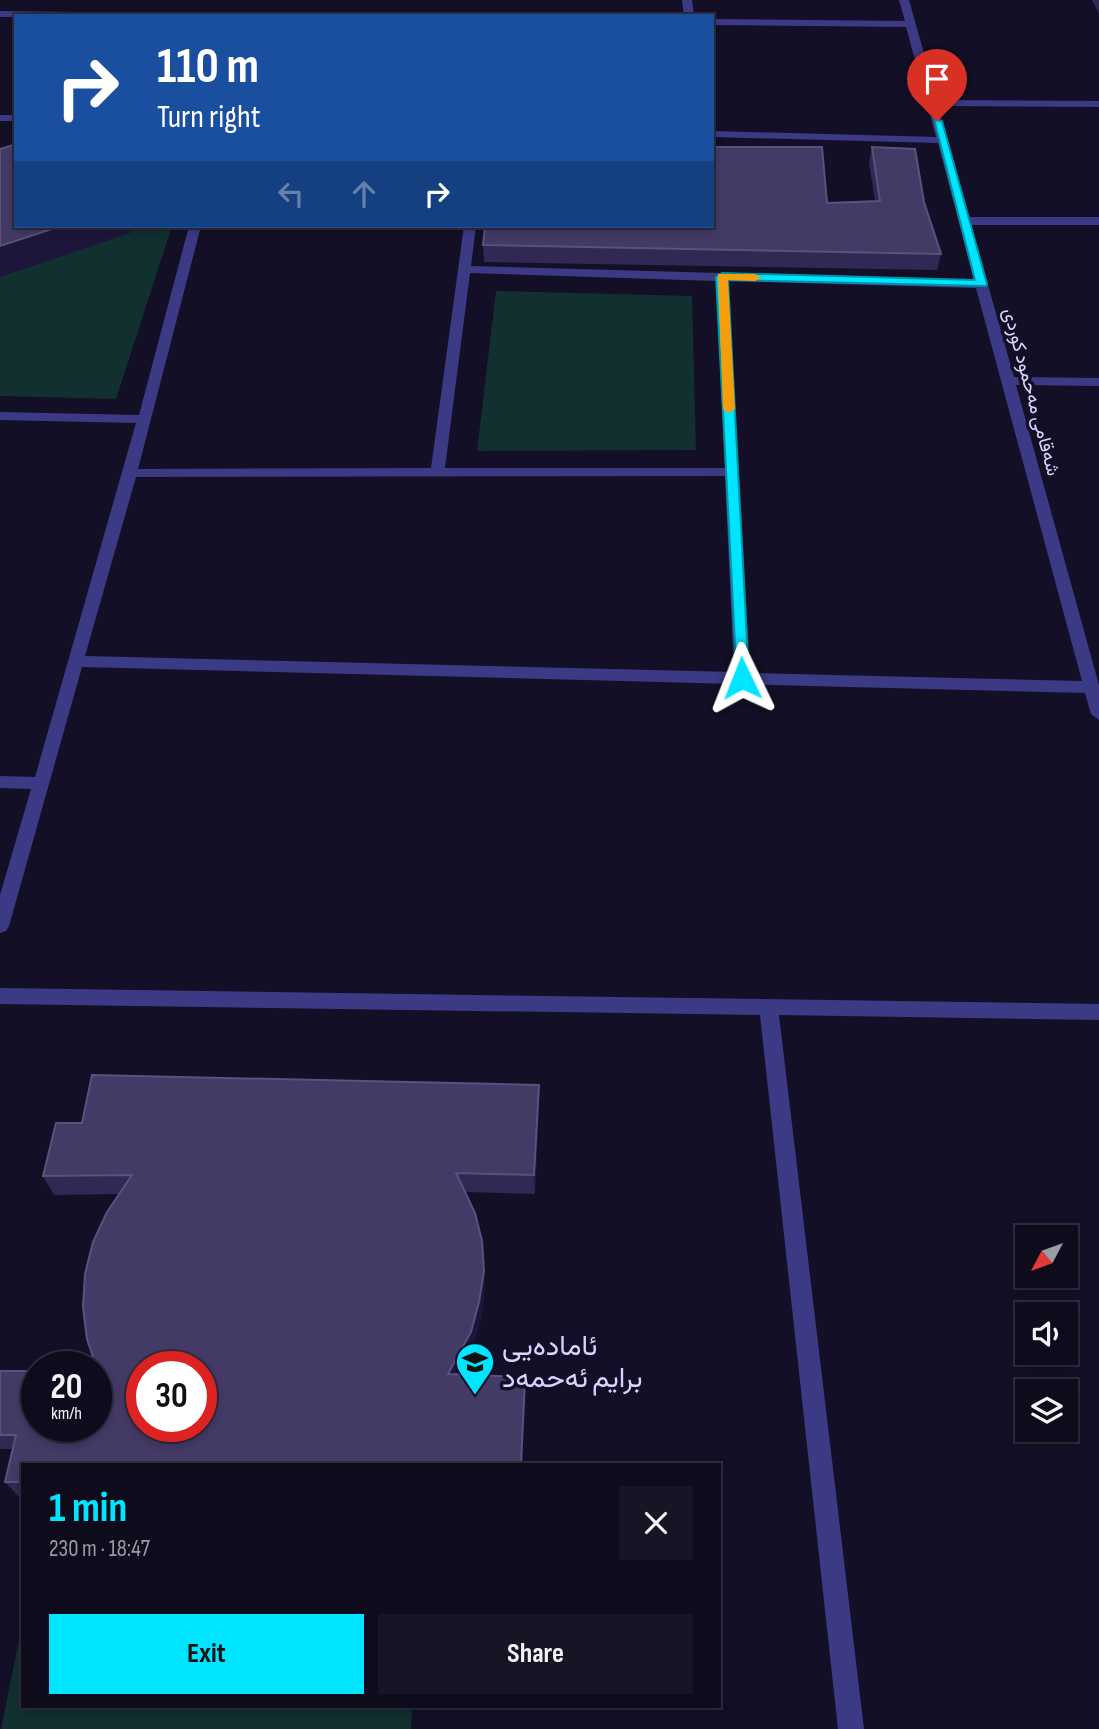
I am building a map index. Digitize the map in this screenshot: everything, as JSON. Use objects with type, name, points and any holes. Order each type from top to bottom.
[{"type":"street","name":"شەقامی مەحمود کوردی","points":[[904,0],[1099,714]]},
{"type":"street","points":[[714,22],[911,24]]},
{"type":"street","points":[[932,103],[1099,104]]},
{"type":"street","points":[[714,134],[942,140]]},
{"type":"street","points":[[965,221],[1099,221]]},
{"type":"street","points":[[0,926],[130,473],[194,228]]},
{"type":"street","points":[[437,474],[470,228]]},
{"type":"street","points":[[464,269],[982,284]]},
{"type":"street","points":[[722,277],[742,678]]},
{"type":"street","points":[[1008,382],[1099,382]]},
{"type":"street","points":[[0,416],[144,419]]},
{"type":"street","points":[[130,473],[733,472]]},
{"type":"street","points":[[76,660],[1092,687]]},
{"type":"street","points":[[0,782],[41,783]]},
{"type":"street","points":[[0,996],[1099,1012]]},
{"type":"street","points":[[769,1007],[850,1729]]},
{"type":"green space","points":[[0,151],[14,228],[171,228],[116,399],[0,396]]},
{"type":"green space","points":[[496,291],[692,296],[696,450],[477,451]]},
{"type":"green space","points":[[21,1630],[21,1708],[412,1708],[411,1729],[1,1729]]},
{"type":"building","points":[[14,145],[14,228],[55,228],[0,246],[0,149]]},
{"type":"building","points":[[714,147],[822,147],[827,203],[880,201],[872,147],[915,149],[924,202],[941,254],[483,245],[485,228],[714,228]]},
{"type":"building","points":[[92,1075],[539,1085],[534,1175],[456,1173],[475,1213],[482,1241],[484,1271],[471,1332],[448,1374],[525,1377],[521,1463],[21,1463],[21,1482],[5,1482],[16,1435],[0,1435],[0,1371],[21,1371],[21,1442],[112,1442],[112,1351],[91,1351],[83,1307],[85,1274],[93,1242],[107,1212],[132,1175],[43,1176],[56,1123],[82,1123]]},
{"type":"slow traffic","points":[[729,409],[722,277],[755,278]]},
{"type":"place","name":"ئامادەیی برایم ئەحمەد","points":[[475,1396]]},
{"type":"route","points":[[742,678],[722,277],[982,284],[937,121]]}]
